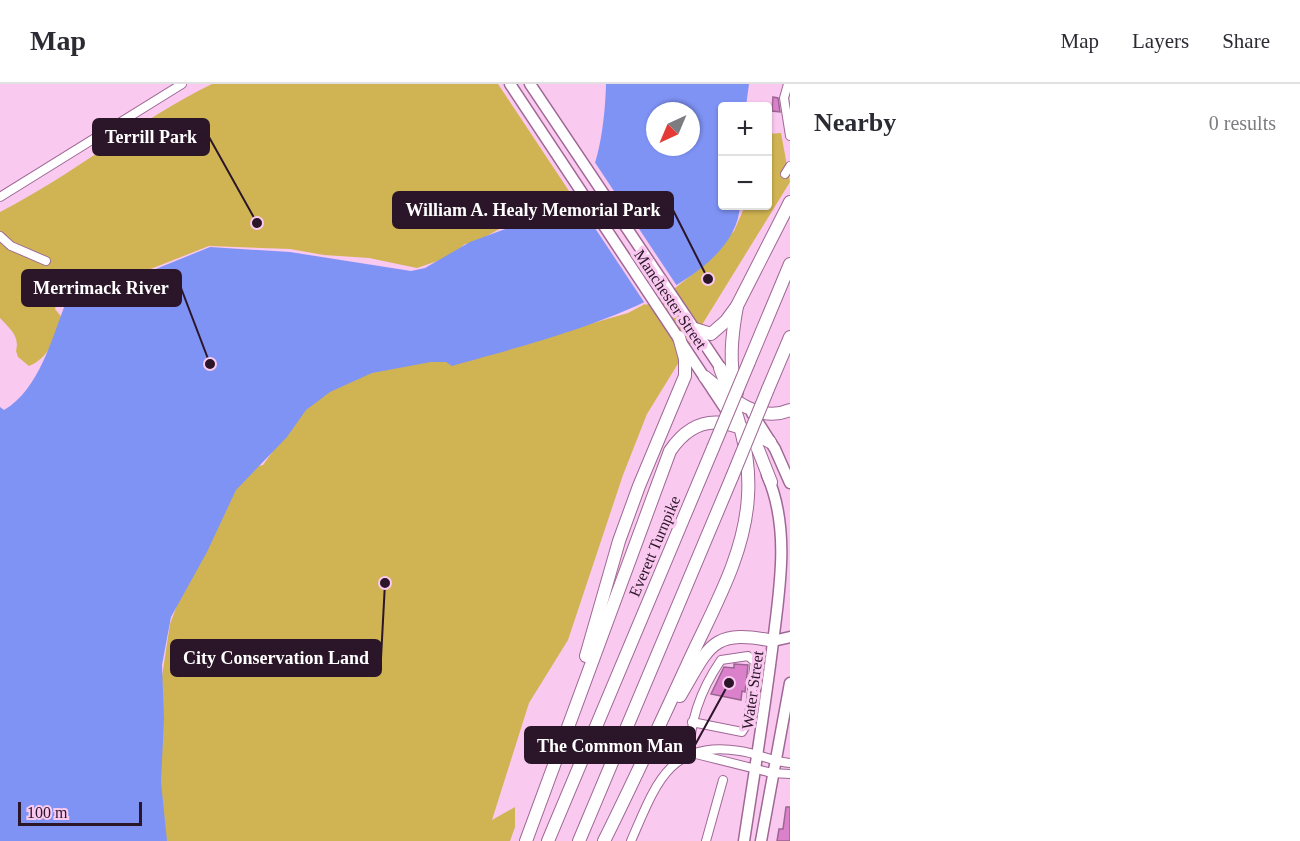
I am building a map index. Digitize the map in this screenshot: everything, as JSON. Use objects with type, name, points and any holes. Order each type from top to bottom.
[{"type":"highway","points":[[695,329],[706,334],[716,332],[738,306],[790,202]]},
{"type":"highway","name":"Everett Turnpike","points":[[548,841],[790,264]]},
{"type":"highway","points":[[604,841],[644,760],[741,543],[748,495],[743,430],[732,353],[738,306]]},
{"type":"highway","points":[[560,750],[619,541],[639,486],[685,376],[685,359],[679,337]]},
{"type":"highway","points":[[579,841],[790,337]]},
{"type":"highway","points":[[720,368],[739,399]]},
{"type":"highway","points":[[705,377],[766,416],[790,410]]},
{"type":"highway","points":[[526,841],[670,451],[685,433],[717,421],[770,442]]},
{"type":"highway","points":[[743,430],[771,482]]},
{"type":"highway","points":[[644,760],[705,654],[712,646],[729,637],[739,635],[773,640]]},
{"type":"main road","name":"Manchester Street","points":[[510,84],[705,377],[743,430]]},
{"type":"main road","name":"Manchester Street","points":[[531,84],[720,368]]},
{"type":"main road","points":[[739,399],[770,442],[790,483]]},
{"type":"main road","name":"Water Street","points":[[744,841],[782,579],[783,542],[771,482]]},
{"type":"main road","points":[[773,640],[790,637]]},
{"type":"main road","name":"Water Street","points":[[760,841],[790,683]]},
{"type":"street","points":[[0,197],[182,84]]},
{"type":"street","points":[[788,84],[784,98],[790,136]]},
{"type":"street","points":[[785,174],[790,166]]},
{"type":"street","points":[[0,236],[11,246],[46,261]]},
{"type":"street","points":[[692,722],[742,732],[750,717],[749,702],[754,662],[748,656],[721,660],[711,675],[692,722],[693,755]]},
{"type":"street","points":[[750,717],[763,720]]},
{"type":"street","points":[[631,841],[653,790],[670,767],[706,748],[758,754],[790,763]]},
{"type":"street","points":[[693,755],[772,773],[790,774]]},
{"type":"street","points":[[706,841],[723,780]]},
{"type":"shaded area","points":[[212,84],[498,84],[575,200],[534,219],[503,227],[474,243],[465,244],[449,257],[417,268],[369,258],[324,255],[290,249],[209,246],[148,270],[59,296],[55,309],[64,320],[46,353],[36,363],[29,366],[18,357],[17,341],[11,329],[0,318],[0,212],[54,181],[158,114]]},
{"type":"shaded area","points":[[781,133],[790,182],[647,414],[623,475],[568,640],[529,703],[492,820],[515,807],[515,827],[510,841],[161,841],[161,683],[170,624],[203,535],[250,468],[263,465],[300,413],[346,375],[411,361],[468,359],[628,313],[675,288],[698,270],[734,231],[743,210],[772,210],[772,134]]},
{"type":"water","points":[[606,84],[749,84],[747,102],[718,102],[718,210],[739,210],[729,238],[703,267],[666,291],[622,312],[527,345],[452,366],[446,362],[431,362],[372,373],[330,392],[306,410],[287,437],[236,490],[207,552],[171,617],[162,665],[164,719],[161,782],[167,841],[0,841],[0,407],[4,410],[16,401],[35,377],[66,302],[104,290],[210,247],[290,252],[411,271],[425,268],[470,242],[575,203],[590,178],[602,131]]},
{"type":"pier","points":[[592,158],[677,286],[646,305],[575,198],[583,189]]},
{"type":"building","points":[[773,97],[778,98],[780,112],[772,111]]},
{"type":"building","points":[[734,664],[748,665],[745,692],[742,691],[741,700],[711,694],[724,667],[734,668]]},
{"type":"building","points":[[786,807],[790,807],[790,841],[777,841],[779,829],[783,829]]},
{"type":"place","name":"Terrill Park","points":[[257,223]]},
{"type":"place","name":"William A. Healy Memorial Park","points":[[708,279]]},
{"type":"place","name":"Merrimack River","points":[[210,364]]},
{"type":"place","name":"City Conservation Land","points":[[385,583]]},
{"type":"place","name":"The Common Man","points":[[729,683]]}]
